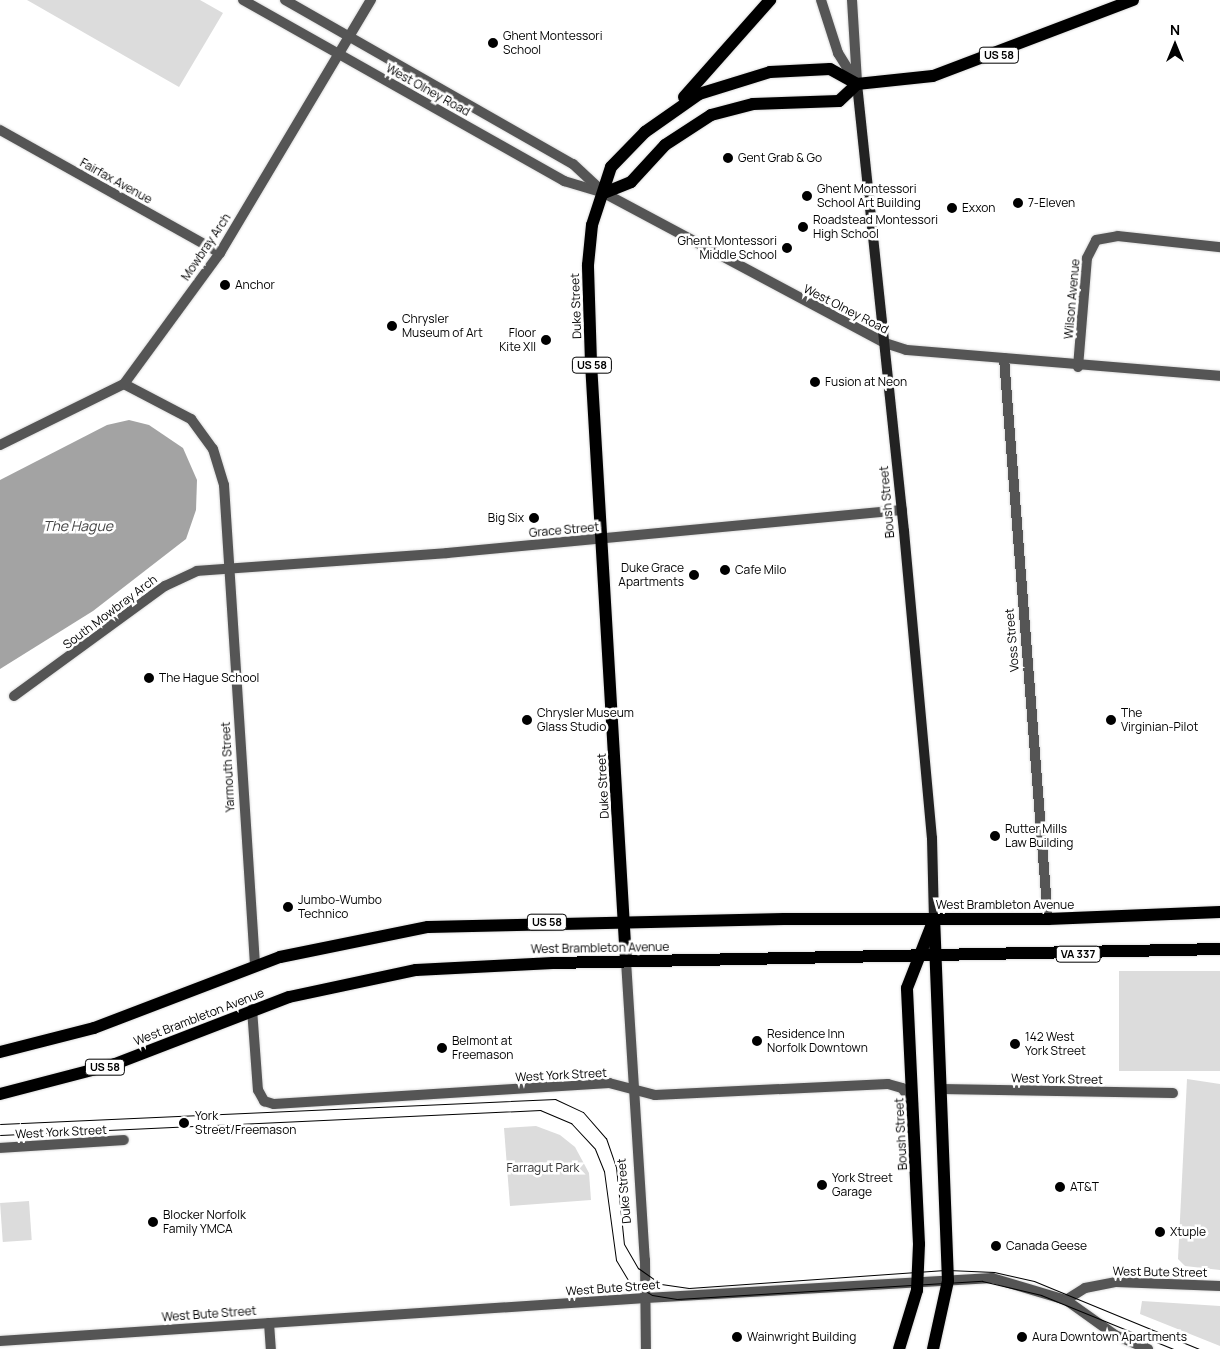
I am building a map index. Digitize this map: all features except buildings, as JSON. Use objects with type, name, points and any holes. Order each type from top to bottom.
[{"type":"main road","points":[[672,110],[722,60],[770,0]]},
{"type":"main road","name":"US 58","points":[[604,194],[611,167],[672,110],[728,81],[770,72],[830,69],[858,84],[933,76],[1133,0]]},
{"type":"main road","points":[[604,194],[631,182],[682,131],[711,115],[752,104],[839,101],[858,84]]},
{"type":"main road","name":"Boush Street","points":[[858,84],[902,510],[932,845],[948,1278],[933,1349]]},
{"type":"main road","name":"Duke Street","points":[[604,194],[592,225],[588,265],[626,961]]},
{"type":"main road","name":"West Brambleton Avenue","points":[[0,1052],[94,1028],[255,965],[329,944],[428,927],[624,921],[1048,919],[1220,912]]},
{"type":"main road","name":"Boush Street","points":[[899,1349],[918,1280],[913,1104],[906,988],[934,919]]},
{"type":"main road","name":"West Brambleton Avenue","points":[[0,1094],[115,1064],[252,1009],[338,984],[416,970],[626,961],[1220,949]]},
{"type":"street","name":"West Olney Road","points":[[243,0],[564,182],[604,194],[885,343],[906,350],[1004,358],[1078,367],[1220,376]]},
{"type":"street","name":"West Olney Road","points":[[285,0],[573,164],[604,194]]},
{"type":"street","name":"Mowbray Arch","points":[[0,445],[124,384],[220,253],[371,0]]},
{"type":"street","points":[[822,0],[838,53],[858,84]]},
{"type":"street","points":[[852,0],[858,84]]},
{"type":"street","name":"Fairfax Avenue","points":[[0,130],[220,253]]},
{"type":"street","name":"Wilson Avenue","points":[[1078,367],[1087,258],[1096,240],[1118,236],[1220,247]]},
{"type":"street","name":"Voss Street","points":[[1004,358],[1048,919]]},
{"type":"street","name":"Yarmouth Street","points":[[124,384],[190,419],[213,449],[224,485],[255,965]]},
{"type":"street","name":"Grace Street","points":[[229,568],[602,538],[902,510]]},
{"type":"street","name":"South Mowbray Arch","points":[[14,696],[165,586],[197,571],[229,568]]},
{"type":"street","name":"Duke Street","points":[[626,961],[632,1089],[646,1298],[646,1349]]},
{"type":"street","name":"West York Street","points":[[252,1009],[261,1098],[280,1105],[609,1083],[655,1095],[846,1084],[898,1086],[913,1104]]},
{"type":"street","name":"West York Street","points":[[941,1089],[1173,1093]]},
{"type":"street","name":"West York Street","points":[[0,1148],[124,1140]]},
{"type":"street","name":"West Bute Street","points":[[0,1341],[948,1278],[1004,1280],[1066,1300],[1085,1288],[1116,1282],[1220,1286]]},
{"type":"street","points":[[1066,1300],[1115,1335],[1148,1349]]},
{"type":"street","points":[[269,1323],[271,1349]]},
{"type":"green space","points":[[27,0],[200,0],[223,13],[179,87]]},
{"type":"green space","points":[[1119,971],[1220,971],[1220,1071],[1119,1071]]},
{"type":"green space","points":[[1187,1079],[1220,1084],[1220,1270],[1185,1266],[1178,1259]]},
{"type":"green space","name":"Farragut Park","points":[[536,1126],[560,1135],[575,1147],[589,1173],[591,1200],[510,1206],[504,1128]]},
{"type":"green space","points":[[29,1201],[32,1240],[3,1242],[0,1203]]},
{"type":"green space","points":[[1142,1301],[1220,1306],[1220,1346],[1140,1314]]},
{"type":"water","name":"The Hague","points":[[129,420],[149,425],[183,448],[197,480],[196,510],[186,539],[93,611],[0,669],[0,480],[107,425]]},
{"type":"tram line","points":[[0,1124],[555,1099],[583,1112],[606,1138],[616,1167],[624,1244],[638,1268],[661,1284],[689,1288],[948,1270],[994,1272],[1034,1281],[1199,1349]]},
{"type":"tram line","points":[[0,1135],[540,1110],[571,1123],[595,1149],[604,1171],[616,1260],[628,1280],[652,1295],[677,1299],[982,1281],[1041,1295],[1173,1349]]},
{"type":"place","name":"Ghent Montessori School","points":[[493,43]]},
{"type":"place","name":"Gent Grab & Go","points":[[728,158]]},
{"type":"place","name":"Ghent Montessori School Art Building","points":[[807,196]]},
{"type":"place","name":"7-Eleven","points":[[1018,203]]},
{"type":"place","name":"Exxon","points":[[952,208]]},
{"type":"place","name":"Roadstead Montessori High School","points":[[803,227]]},
{"type":"place","name":"Ghent Montessori Middle School","points":[[787,248]]},
{"type":"place","name":"Anchor","points":[[225,285]]},
{"type":"place","name":"Chrysler Museum of Art","points":[[392,326]]},
{"type":"place","name":"Floor Kite XII","points":[[546,340]]},
{"type":"place","name":"Fusion at Neon","points":[[815,382]]},
{"type":"place","name":"Big Six","points":[[534,518]]},
{"type":"place","name":"Cafe Milo","points":[[725,570]]},
{"type":"place","name":"Duke Grace Apartments","points":[[694,575]]},
{"type":"place","name":"The Hague School","points":[[149,678]]},
{"type":"place","name":"Chrysler Museum Glass Studio","points":[[527,720]]},
{"type":"place","name":"The Virginian-Pilot","points":[[1111,720]]},
{"type":"place","name":"Rutter Mills Law Building","points":[[995,836]]},
{"type":"place","name":"Jumbo-Wumbo Technico","points":[[288,907]]},
{"type":"place","name":"Residence Inn Norfolk Downtown","points":[[757,1041]]},
{"type":"place","name":"142 West York Street","points":[[1015,1044]]},
{"type":"place","name":"Belmont at Freemason","points":[[442,1048]]},
{"type":"place","name":"York Street/Freemason","points":[[184,1123]]},
{"type":"place","name":"York Street Garage","points":[[822,1185]]},
{"type":"place","name":"AT&T","points":[[1060,1187]]},
{"type":"place","name":"Blocker Norfolk Family YMCA","points":[[153,1222]]},
{"type":"place","name":"Xtuple","points":[[1160,1232]]},
{"type":"place","name":"Canada Geese","points":[[996,1246]]},
{"type":"place","name":"Wainwright Building","points":[[737,1337]]},
{"type":"place","name":"Aura Downtown Apartments","points":[[1022,1337]]}]
